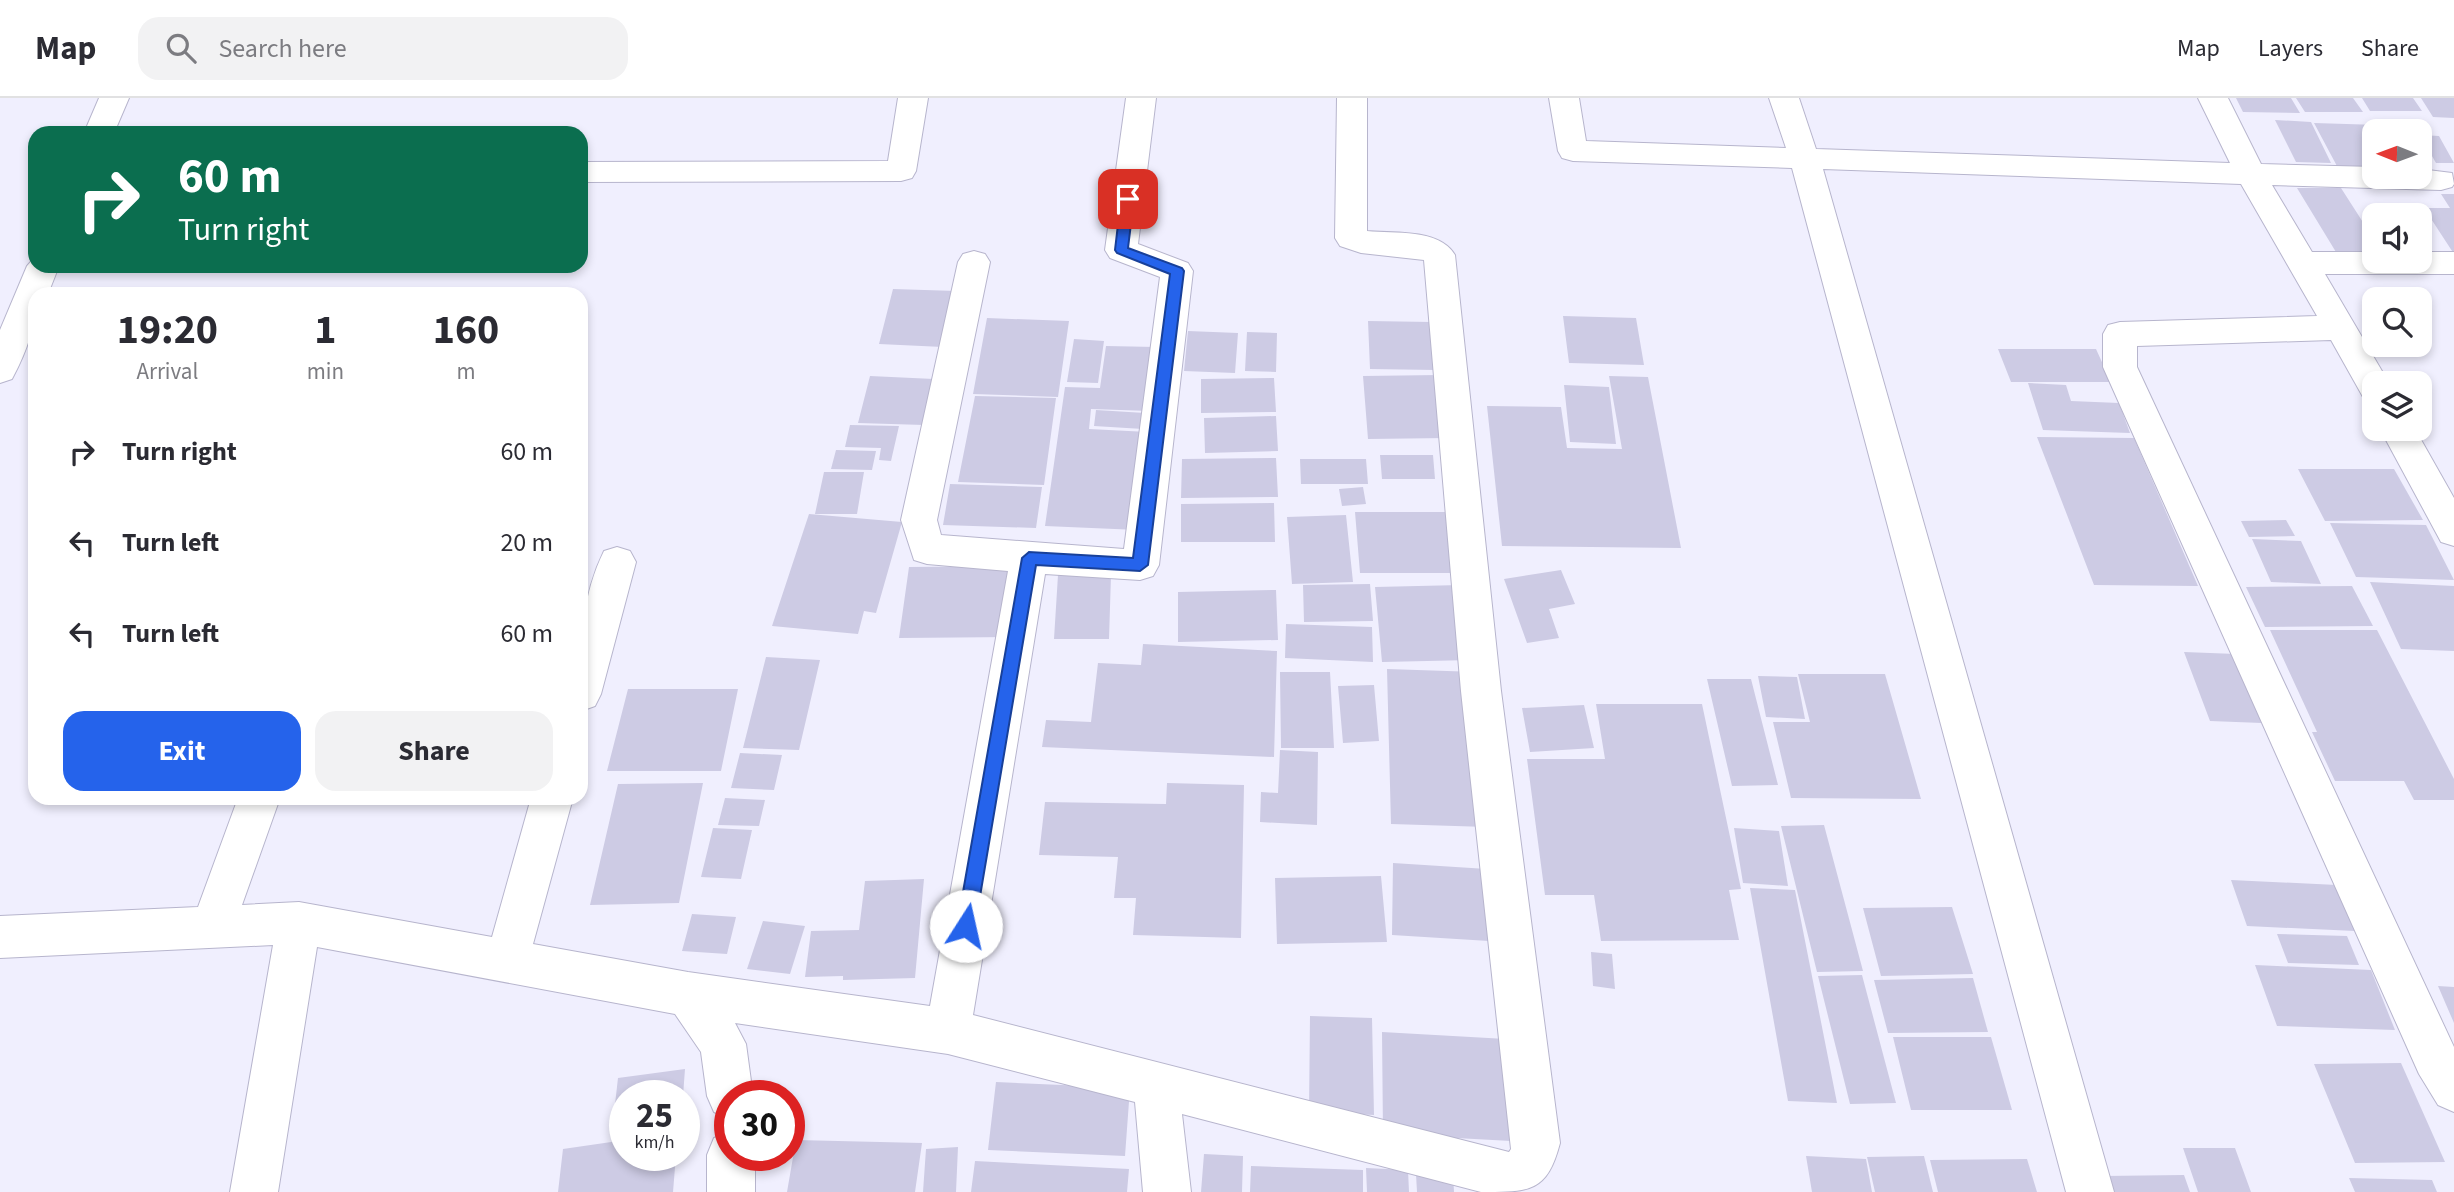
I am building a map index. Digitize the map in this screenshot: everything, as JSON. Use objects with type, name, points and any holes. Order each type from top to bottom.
[{"type":"street","points":[[102,126],[114,98]]},
{"type":"street","points":[[588,172],[901,171],[913,98]]},
{"type":"street","points":[[974,262],[919,520],[927,549],[1140,565],[1177,271],[1121,250],[1141,98]]},
{"type":"street","points":[[0,937],[299,923],[688,994],[948,1031],[1511,1175],[1524,1172],[1532,1162],[1535,1143],[1481,691],[1439,255],[1429,247],[1361,243],[1351,238],[1352,98]]},
{"type":"street","points":[[1564,98],[1573,151],[2441,180]]},
{"type":"street","points":[[1784,98],[1805,160],[2090,1192]]},
{"type":"street","points":[[2213,98],[2250,173],[2365,371]]},
{"type":"street","points":[[2302,263],[2454,263]]},
{"type":"street","points":[[0,370],[28,302]]},
{"type":"street","points":[[2341,328],[2120,334],[2120,367],[2435,1058],[2454,1089]]},
{"type":"street","points":[[2404,441],[2454,531]]},
{"type":"street","points":[[948,1031],[1029,558]]},
{"type":"street","points":[[588,668],[617,562]]},
{"type":"street","points":[[212,927],[256,805]]},
{"type":"street","points":[[508,961],[550,805]]},
{"type":"street","points":[[254,1192],[299,923]]},
{"type":"street","points":[[688,994],[723,1044],[728,1080]]},
{"type":"street","points":[[1156,1085],[1167,1192]]},
{"type":"street","points":[[731,1171],[731,1192]]},
{"type":"building","points":[[2236,98],[2291,98],[2300,113],[2243,112]]},
{"type":"building","points":[[2296,98],[2353,98],[2363,112],[2305,112]]},
{"type":"building","points":[[2362,98],[2413,98],[2422,111],[2370,111]]},
{"type":"building","points":[[2421,98],[2454,98],[2454,118],[2433,117]]},
{"type":"building","points":[[2275,120],[2311,122],[2331,163],[2296,162]]},
{"type":"building","points":[[2314,123],[2362,124],[2362,169],[2338,168]]},
{"type":"building","points":[[2432,136],[2439,136],[2454,163],[2436,163],[2432,156]]},
{"type":"building","points":[[2297,188],[2341,188],[2362,221],[2362,257],[2339,257]]},
{"type":"building","points":[[2441,194],[2454,194],[2454,254],[2432,220],[2432,208],[2450,208]]},
{"type":"building","points":[[893,289],[956,291],[943,347],[879,344]]},
{"type":"building","points":[[1563,316],[1636,318],[1644,365],[1569,363]]},
{"type":"building","points":[[987,318],[1069,321],[1058,397],[973,394]]},
{"type":"building","points":[[1368,321],[1432,322],[1436,370],[1370,369]]},
{"type":"building","points":[[1188,331],[1238,333],[1235,373],[1184,371]]},
{"type":"building","points":[[1247,332],[1277,333],[1276,372],[1245,371]]},
{"type":"building","points":[[1074,339],[1104,341],[1098,383],[1067,382]]},
{"type":"building","points":[[1106,346],[1156,347],[1150,411],[1091,409],[1089,429],[1148,432],[1138,530],[1045,526],[1065,387],[1100,388]]},
{"type":"building","points":[[1998,349],[2096,349],[2111,382],[2011,382]]},
{"type":"building","points":[[1439,375],[1447,438],[1368,439],[1363,376]]},
{"type":"building","points":[[870,376],[934,379],[924,425],[858,423]]},
{"type":"building","points":[[1609,376],[1648,377],[1681,548],[1502,546],[1487,406],[1561,407],[1567,448],[1622,449]]},
{"type":"building","points":[[1274,378],[1276,412],[1201,413],[1201,379]]},
{"type":"building","points":[[2028,383],[2066,385],[2071,401],[2119,403],[2130,433],[2043,430]]},
{"type":"building","points":[[1564,385],[1609,387],[1616,444],[1570,442]]},
{"type":"building","points":[[975,396],[1056,398],[1044,485],[958,482]]},
{"type":"building","points":[[1096,410],[1145,413],[1143,429],[1094,426]]},
{"type":"building","points":[[1276,416],[1278,451],[1205,453],[1204,418]]},
{"type":"building","points":[[850,425],[899,426],[891,461],[879,460],[881,448],[845,447]]},
{"type":"building","points":[[2037,437],[2134,438],[2198,586],[2094,585]]},
{"type":"building","points":[[836,450],[876,451],[872,470],[831,469]]},
{"type":"building","points":[[1380,455],[1433,455],[1435,479],[1382,479]]},
{"type":"building","points":[[1276,458],[1278,497],[1181,498],[1182,459]]},
{"type":"building","points":[[1300,459],[1366,459],[1368,484],[1301,484]]},
{"type":"building","points":[[2298,469],[2394,469],[2423,520],[2325,521]]},
{"type":"building","points":[[824,472],[864,472],[857,514],[815,514]]},
{"type":"building","points":[[950,484],[1042,487],[1036,528],[943,525]]},
{"type":"building","points":[[1363,487],[1366,504],[1342,506],[1339,489]]},
{"type":"building","points":[[1274,503],[1275,542],[1181,542],[1181,504]]},
{"type":"building","points":[[1355,512],[1453,512],[1460,573],[1360,573]]},
{"type":"building","points":[[809,514],[902,522],[876,613],[864,611],[858,634],[772,626]]},
{"type":"building","points":[[1346,515],[1353,582],[1292,584],[1287,517]]},
{"type":"building","points":[[2286,520],[2295,536],[2249,537],[2241,521]]},
{"type":"building","points":[[2330,523],[2426,525],[2454,580],[2356,577]]},
{"type":"building","points":[[2252,539],[2301,541],[2321,584],[2271,582]]},
{"type":"building","points":[[1018,566],[1012,637],[899,638],[909,567]]},
{"type":"building","points":[[1561,570],[1575,604],[1549,609],[1559,638],[1527,643],[1504,579]]},
{"type":"building","points":[[1058,575],[1111,575],[1109,639],[1054,639]]},
{"type":"building","points":[[2370,582],[2454,586],[2454,651],[2401,649]]},
{"type":"building","points":[[1370,584],[1373,621],[1304,622],[1303,585]]},
{"type":"building","points":[[1461,585],[1472,660],[1382,662],[1375,587]]},
{"type":"building","points":[[2352,586],[2373,626],[2265,627],[2246,587]]},
{"type":"building","points":[[1276,590],[1278,640],[1178,642],[1178,592]]},
{"type":"building","points":[[1286,624],[1372,627],[1373,662],[1285,658]]},
{"type":"building","points":[[2270,630],[2377,630],[2454,779],[2454,800],[2414,800],[2404,781],[2335,781],[2312,732],[2317,732]]},
{"type":"building","points":[[1143,644],[1277,651],[1274,757],[1042,747],[1046,720],[1091,722],[1098,663],[1141,665]]},
{"type":"building","points":[[2184,652],[2236,654],[2262,723],[2210,721]]},
{"type":"building","points":[[766,657],[820,660],[799,750],[743,748]]},
{"type":"building","points":[[1387,669],[1477,672],[1487,827],[1391,824]]},
{"type":"building","points":[[1280,672],[1330,672],[1334,748],[1281,748]]},
{"type":"building","points":[[1798,674],[1885,674],[1921,799],[1791,798],[1773,722],[1810,722]]},
{"type":"building","points":[[1758,676],[1797,677],[1805,719],[1766,717]]},
{"type":"building","points":[[1707,679],[1751,679],[1778,785],[1732,786]]},
{"type":"building","points":[[1374,685],[1379,741],[1343,743],[1338,686]]},
{"type":"building","points":[[628,689],[738,689],[721,771],[607,771]]},
{"type":"building","points":[[1596,704],[1702,704],[1741,889],[1729,890],[1739,940],[1601,941],[1594,895],[1545,895],[1527,759],[1605,759]]},
{"type":"building","points":[[1584,705],[1594,748],[1530,752],[1522,708]]},
{"type":"building","points":[[1280,750],[1318,752],[1317,825],[1260,822],[1261,792],[1278,793]]},
{"type":"building","points":[[740,753],[782,755],[774,790],[731,788]]},
{"type":"building","points":[[703,783],[679,903],[590,905],[618,784]]},
{"type":"building","points":[[1167,783],[1244,785],[1241,938],[1133,935],[1136,898],[1114,898],[1118,857],[1039,855],[1045,802],[1166,804]]},
{"type":"building","points":[[725,798],[765,800],[759,826],[718,825]]},
{"type":"building","points":[[1824,825],[1863,971],[1817,972],[1781,826]]},
{"type":"building","points":[[713,828],[752,830],[741,879],[701,877]]},
{"type":"building","points":[[1734,828],[1779,831],[1788,886],[1743,883]]},
{"type":"building","points":[[1393,863],[1487,869],[1489,941],[1392,935]]},
{"type":"building","points":[[1381,876],[1387,942],[1277,944],[1275,878]]},
{"type":"building","points":[[924,879],[915,978],[843,980],[843,976],[805,977],[811,931],[859,930],[865,881]]},
{"type":"building","points":[[2231,880],[2337,885],[2355,931],[2247,926]]},
{"type":"building","points":[[1750,888],[1795,890],[1837,1103],[1788,1101]]},
{"type":"building","points":[[1952,907],[1973,974],[1881,976],[1863,908]]},
{"type":"building","points":[[692,914],[736,917],[727,954],[682,951]]},
{"type":"building","points":[[763,921],[805,926],[790,974],[747,969]]},
{"type":"building","points":[[2277,934],[2347,936],[2359,965],[2288,963]]},
{"type":"building","points":[[1591,952],[1612,954],[1615,989],[1593,986]]},
{"type":"building","points":[[2255,965],[2371,970],[2395,1030],[2277,1026]]},
{"type":"building","points":[[1862,975],[1896,1103],[1850,1104],[1818,976]]},
{"type":"building","points":[[1973,978],[1988,1032],[1888,1033],[1874,980]]},
{"type":"building","points":[[2438,986],[2454,987],[2454,1023]]},
{"type":"building","points":[[1310,1016],[1372,1018],[1374,1115],[1309,1112]]},
{"type":"building","points":[[1382,1032],[1506,1039],[1511,1141],[1383,1134]]},
{"type":"building","points":[[1893,1037],[1991,1037],[2012,1110],[1911,1110]]},
{"type":"building","points":[[2401,1063],[2445,1162],[2355,1163],[2314,1064]]},
{"type":"building","points":[[685,1069],[684,1080],[618,1078]]},
{"type":"building","points":[[996,1082],[1130,1088],[1125,1156],[988,1150]]},
{"type":"building","points":[[805,1140],[922,1143],[915,1192],[787,1192],[791,1171],[805,1171]]},
{"type":"building","points":[[609,1142],[609,1171],[675,1171],[673,1192],[558,1192],[563,1149]]},
{"type":"building","points":[[958,1147],[956,1192],[923,1192],[926,1149]]},
{"type":"building","points":[[2183,1148],[2235,1148],[2251,1192],[2198,1192]]},
{"type":"building","points":[[1204,1154],[1243,1156],[1242,1192],[1201,1192]]},
{"type":"building","points":[[1806,1156],[1866,1159],[1872,1192],[1812,1192]]},
{"type":"building","points":[[1924,1156],[1933,1192],[1875,1192],[1867,1157]]},
{"type":"building","points":[[2027,1159],[2037,1192],[1938,1192],[1930,1160]]},
{"type":"building","points":[[975,1161],[1129,1169],[1127,1192],[971,1192]]},
{"type":"building","points":[[1251,1166],[1363,1170],[1363,1192],[1250,1192]]},
{"type":"building","points":[[1366,1168],[1408,1170],[1409,1192],[1367,1192]]},
{"type":"building","points":[[1416,1174],[1453,1174],[1454,1192],[1417,1192]]},
{"type":"building","points":[[2184,1175],[2190,1192],[2109,1192],[2104,1176]]},
{"type":"building","points":[[2349,1178],[2432,1180],[2437,1192],[2355,1192]]},
{"type":"route","points":[[966,926],[1029,558],[1140,565],[1177,271],[1121,250],[1128,199]]}]
